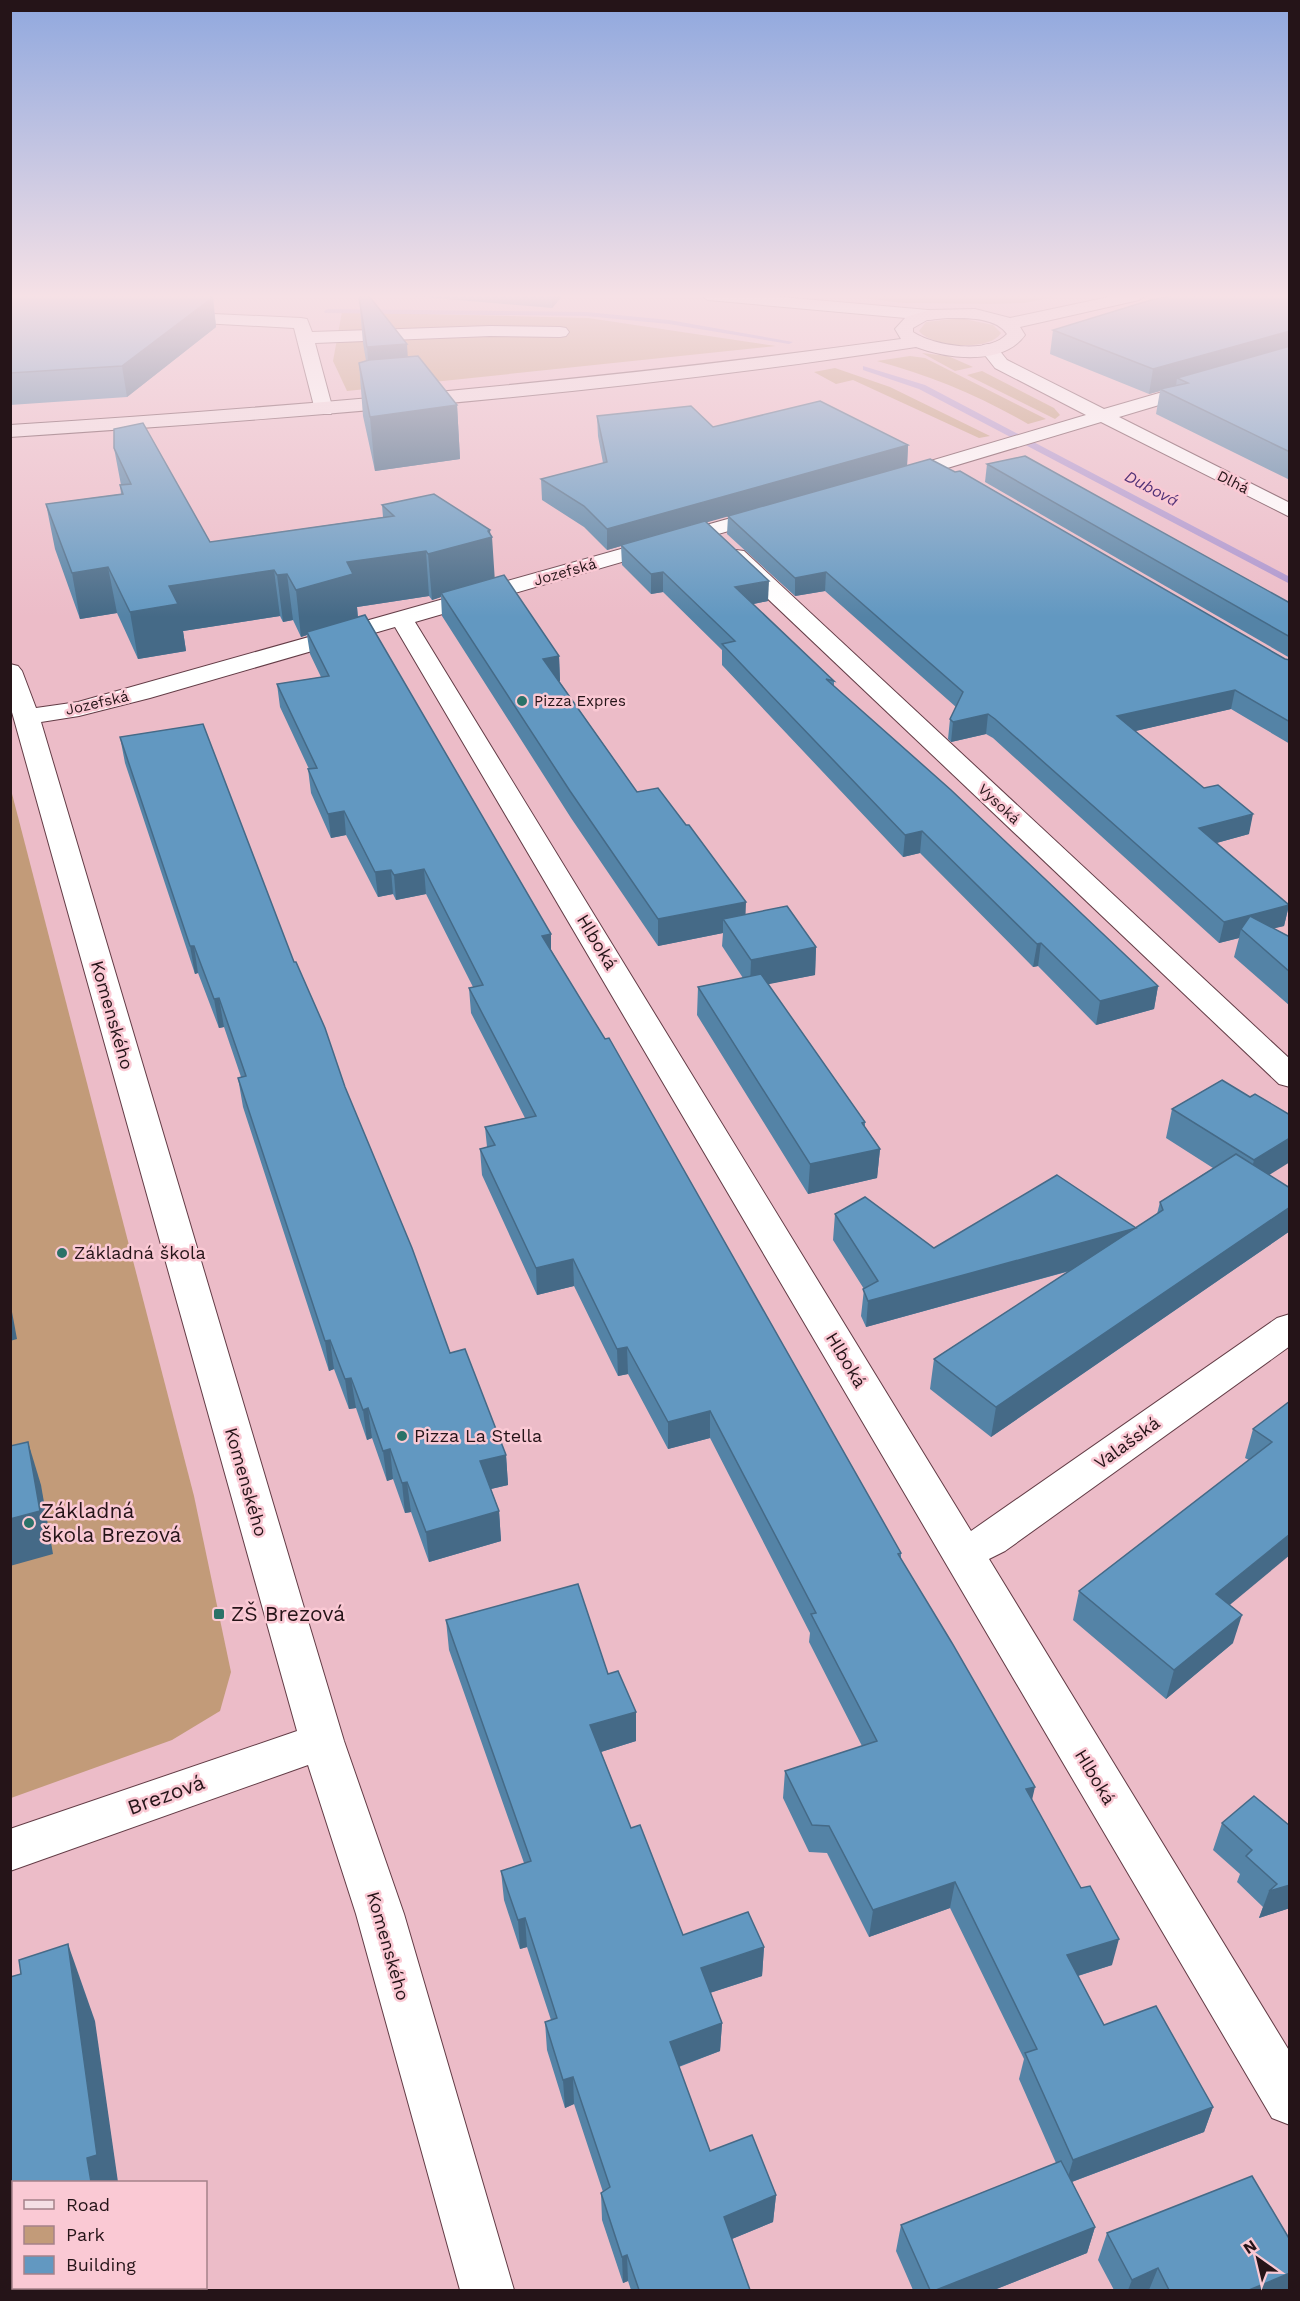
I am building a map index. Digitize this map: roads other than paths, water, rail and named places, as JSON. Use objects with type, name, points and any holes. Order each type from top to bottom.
[{"type":"main road","points":[[10,431],[324,410],[403,402]]},
{"type":"street","points":[[322,402],[324,410]]},
{"type":"street","name":"Dlhá","points":[[1074,402],[1290,510]]},
{"type":"street","points":[[873,484],[1146,402]]},
{"type":"street","points":[[938,465],[963,480]]},
{"type":"street","name":"Jozefská","points":[[27,717],[79,709],[141,693],[785,509]]},
{"type":"street","name":"Vysoká","points":[[709,531],[1290,1077]]},
{"type":"street","name":"Hlboká","points":[[402,619],[1290,2100]]},
{"type":"street","name":"Komenského","points":[[10,671],[27,717],[322,1741],[380,1914],[487,2290]]},
{"type":"street","name":"Valašská","points":[[962,1554],[991,1540],[1290,1327]]},
{"type":"street","name":"Brezová","points":[[10,1850],[322,1741]]},
{"type":"waterway","name":"Dubová","points":[[952,402],[1290,581]]},
{"type":"place","name":"Pizza Expres","points":[[522,701]]},
{"type":"place","name":"Základná škola","points":[[62,1253]]},
{"type":"place","name":"Pizza La Stella","points":[[402,1436]]},
{"type":"place","name":"Základná škola Brezová","points":[[29,1523]]},
{"type":"place","name":"ZŠ Brezová","points":[[219,1614]]}]
